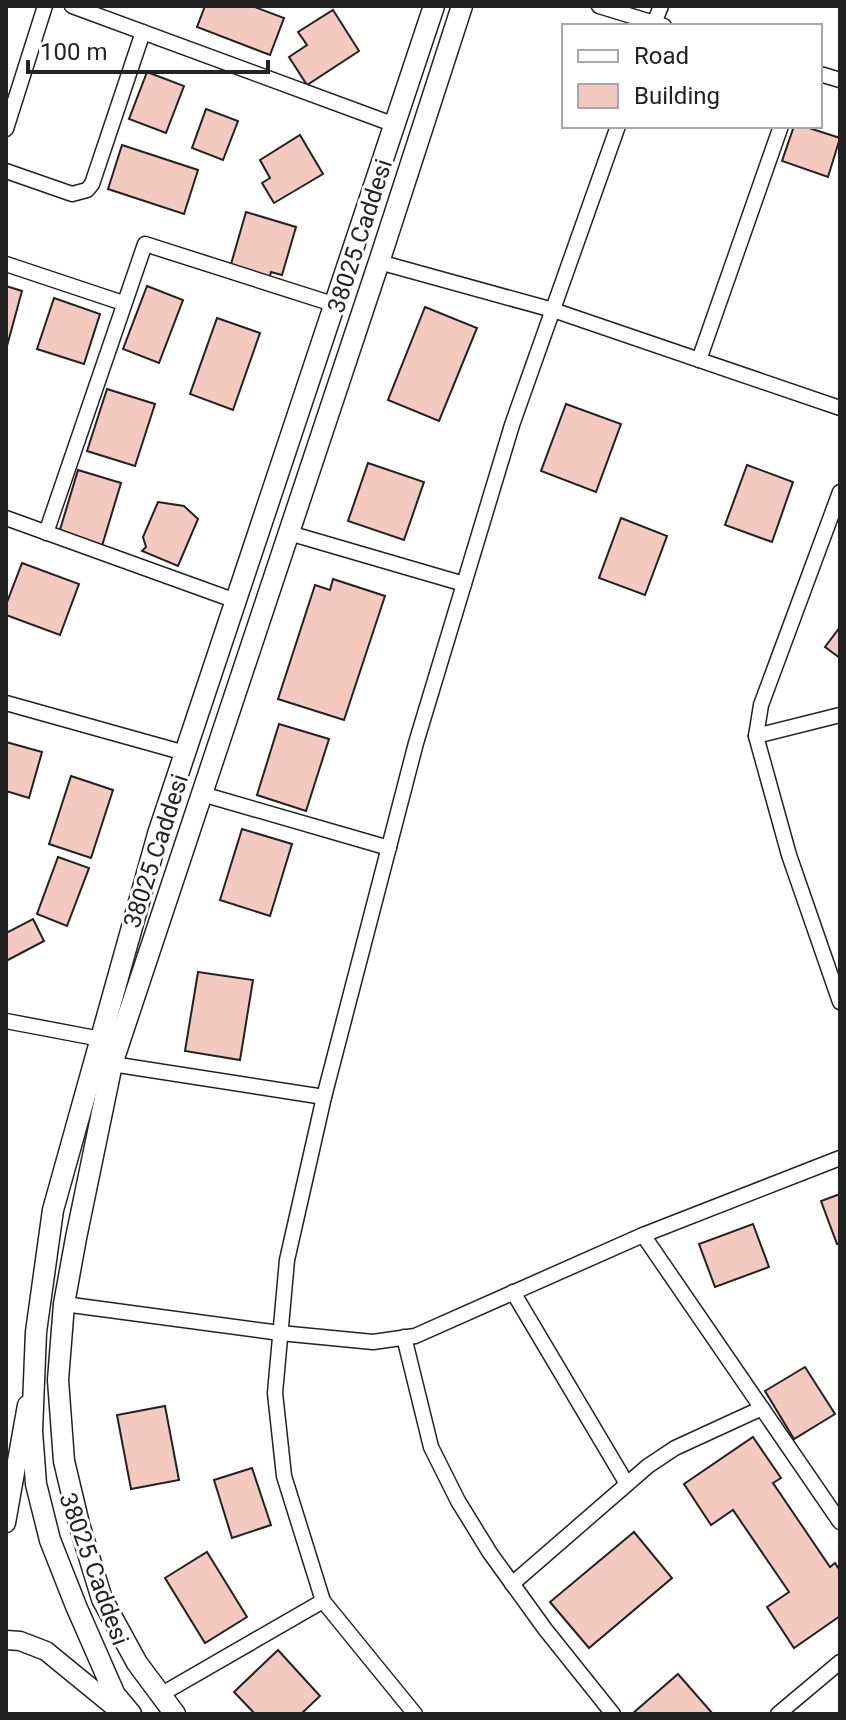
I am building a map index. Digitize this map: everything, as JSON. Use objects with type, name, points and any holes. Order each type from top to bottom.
[{"type":"main road","name":"38025 Caddesi","points":[[131,1714],[115,1695],[76,1606],[50,1540],[36,1484],[32,1431],[36,1332],[53,1210],[158,834],[434,6]]},
{"type":"main road","name":"38025 Caddesi","points":[[175,1714],[137,1663],[102,1599],[79,1524],[64,1461],[58,1380],[64,1304],[112,1064],[462,6]]},
{"type":"street","points":[[6,129],[45,6]]},
{"type":"street","points":[[72,6],[395,125]]},
{"type":"street","points":[[599,6],[654,24]]},
{"type":"street","points":[[6,171],[72,194],[87,190],[92,184],[143,32]]},
{"type":"street","points":[[415,1714],[323,1601],[284,1476],[275,1393],[287,1260],[324,1097],[416,743],[512,425],[617,128]]},
{"type":"street","points":[[699,360],[780,128]]},
{"type":"street","points":[[46,533],[145,244],[336,305]]},
{"type":"street","points":[[379,262],[553,310],[840,408]]},
{"type":"street","points":[[6,264],[123,303]]},
{"type":"street","points":[[840,492],[761,705],[756,736],[789,855],[840,1002]]},
{"type":"street","points":[[6,518],[236,601]]},
{"type":"street","points":[[289,533],[464,584]]},
{"type":"street","points":[[6,703],[185,753]]},
{"type":"street","points":[[756,736],[840,715]]},
{"type":"street","points":[[202,794],[389,848]]},
{"type":"street","points":[[6,1021],[101,1039]]},
{"type":"street","points":[[112,1064],[324,1097]]},
{"type":"street","points":[[64,1304],[280,1333],[373,1342],[415,1336],[643,1235],[840,1158]]},
{"type":"street","points":[[643,1235],[840,1522]]},
{"type":"street","points":[[513,1292],[627,1484]]},
{"type":"street","points":[[404,1337],[431,1447],[458,1501],[512,1584],[613,1714]]},
{"type":"street","points":[[6,1523],[11,1462],[34,1367]]},
{"type":"street","points":[[512,1584],[648,1466],[675,1448],[762,1408]]},
{"type":"street","points":[[160,1695],[323,1601]]},
{"type":"street","points":[[6,1640],[20,1641],[46,1651],[123,1714]]},
{"type":"street","points":[[778,1714],[840,1662]]},
{"type":"building","points":[[205,6],[252,6],[284,18],[270,55],[197,27]]},
{"type":"building","points":[[333,10],[359,51],[307,85],[289,57],[307,45],[298,32]]},
{"type":"building","points":[[147,72],[184,86],[166,133],[129,119]]},
{"type":"building","points":[[206,109],[238,121],[223,160],[192,148]]},
{"type":"building","points":[[793,128],[809,128],[840,138],[828,177],[782,161]]},
{"type":"building","points":[[300,135],[323,174],[274,203],[262,183],[270,178],[260,160]]},
{"type":"building","points":[[122,145],[198,170],[184,214],[108,189]]},
{"type":"building","points":[[246,212],[296,227],[282,275],[271,272],[268,283],[229,271]]},
{"type":"building","points":[[6,286],[22,291],[7,346],[6,346]]},
{"type":"building","points":[[147,286],[183,300],[159,363],[123,349]]},
{"type":"building","points":[[54,298],[100,314],[84,364],[37,349]]},
{"type":"building","points":[[425,307],[477,328],[439,421],[388,400]]},
{"type":"building","points":[[217,318],[260,333],[233,410],[190,394]]},
{"type":"building","points":[[107,389],[155,404],[135,466],[87,451]]},
{"type":"building","points":[[566,404],[621,424],[596,492],[541,471]]},
{"type":"building","points":[[368,463],[424,482],[404,540],[348,521]]},
{"type":"building","points":[[747,465],[793,482],[772,542],[725,525]]},
{"type":"building","points":[[78,470],[121,483],[102,546],[59,533]]},
{"type":"building","points":[[158,502],[184,506],[198,519],[178,566],[142,551],[146,547],[143,537]]},
{"type":"building","points":[[621,518],[667,536],[645,595],[599,578]]},
{"type":"building","points":[[22,563],[79,584],[60,635],[6,615],[6,605]]},
{"type":"building","points":[[333,579],[385,596],[344,720],[278,699],[315,585],[330,590]]},
{"type":"building","points":[[840,627],[840,658],[825,647]]},
{"type":"building","points":[[279,724],[329,739],[306,811],[257,795]]},
{"type":"building","points":[[6,742],[42,752],[29,798],[6,791]]},
{"type":"building","points":[[71,776],[113,790],[91,858],[49,844]]},
{"type":"building","points":[[242,829],[292,844],[270,916],[220,900]]},
{"type":"building","points":[[58,857],[89,868],[67,926],[37,914]]},
{"type":"building","points":[[33,919],[44,941],[6,961],[6,933]]},
{"type":"building","points":[[198,972],[253,980],[240,1060],[185,1051]]},
{"type":"building","points":[[840,1194],[840,1243],[837,1244],[821,1201]]},
{"type":"building","points":[[753,1224],[769,1267],[715,1287],[699,1244]]},
{"type":"building","points":[[805,1367],[835,1414],[794,1439],[765,1391]]},
{"type":"building","points":[[165,1406],[179,1480],[131,1489],[117,1415]]},
{"type":"building","points":[[753,1437],[781,1478],[773,1483],[830,1567],[835,1563],[840,1571],[840,1616],[794,1648],[767,1607],[789,1592],[733,1510],[711,1525],[684,1484]]},
{"type":"building","points":[[252,1468],[271,1525],[232,1538],[214,1480]]},
{"type":"building","points":[[634,1532],[672,1578],[589,1648],[550,1602]]},
{"type":"building","points":[[207,1552],[247,1617],[205,1643],[165,1578]]},
{"type":"building","points":[[278,1650],[320,1696],[301,1714],[255,1714],[234,1692]]},
{"type":"building","points":[[678,1674],[713,1714],[632,1714]]}]
